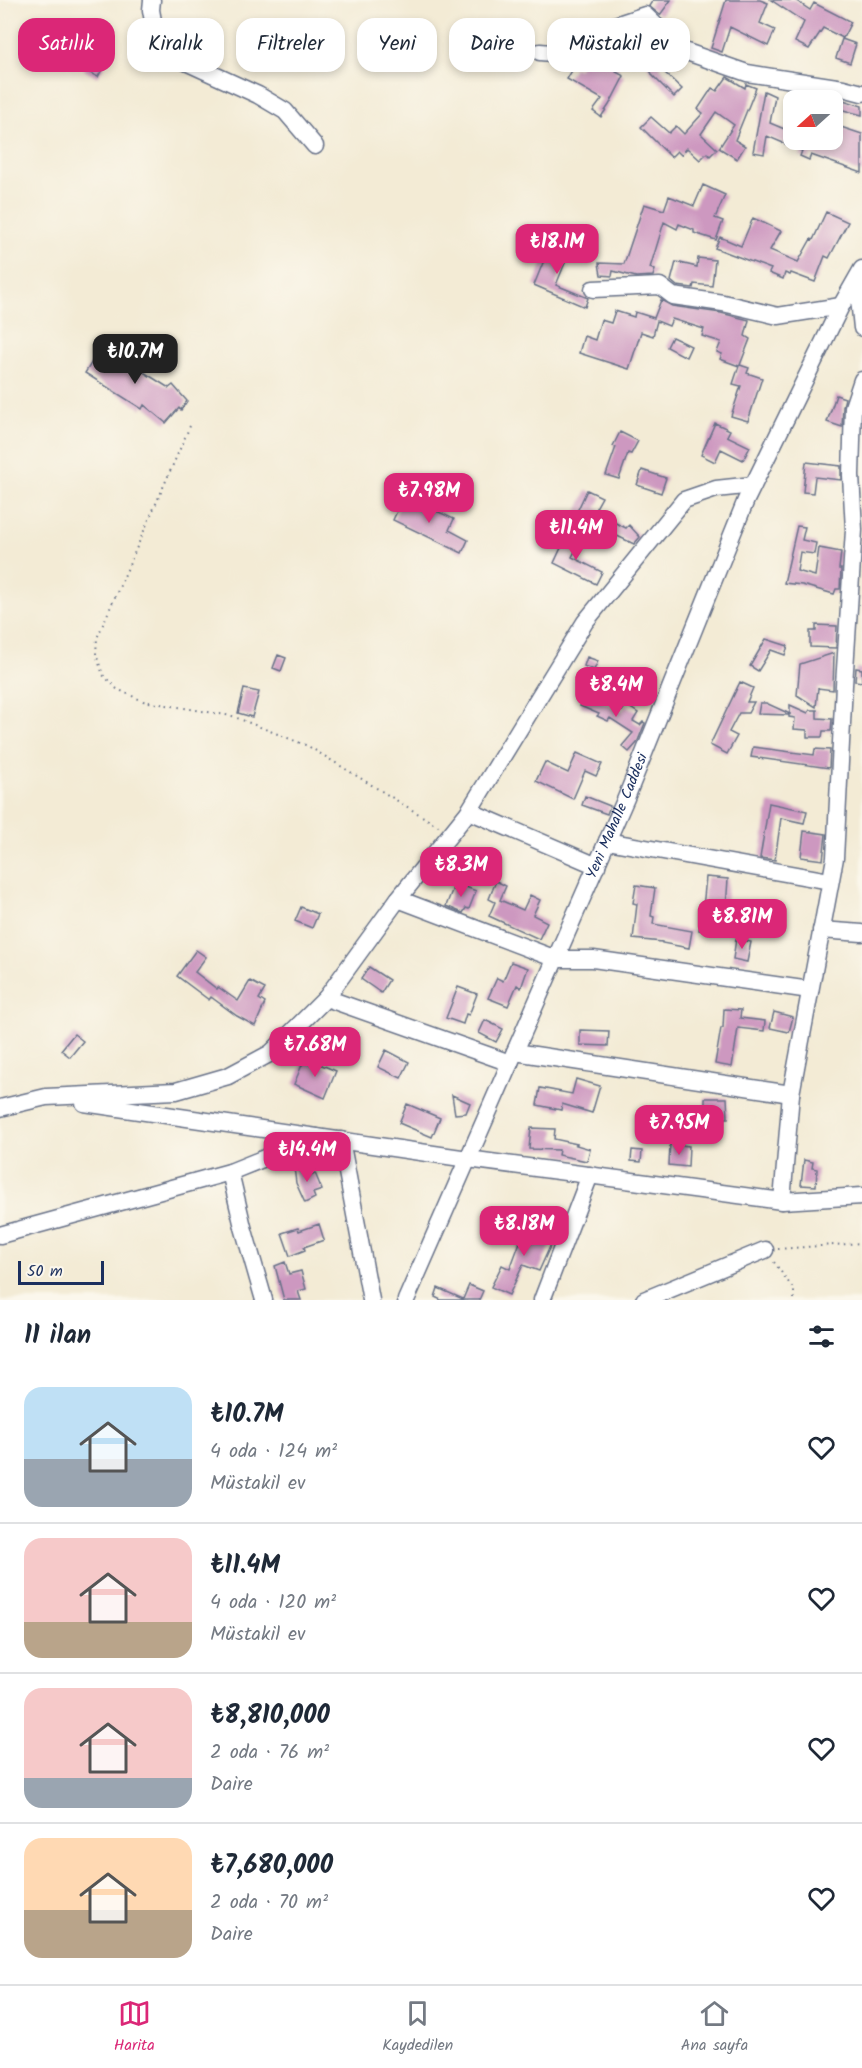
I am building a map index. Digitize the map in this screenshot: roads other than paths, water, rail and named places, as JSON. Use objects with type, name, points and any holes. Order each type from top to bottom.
[{"type":"street","points":[[152,0],[151,10],[155,32],[162,46],[186,62],[258,95],[285,111],[315,146]]},
{"type":"street","points":[[540,52],[564,54],[585,35],[645,15],[681,50],[747,73],[862,93]]},
{"type":"street","name":"Yeni Mahalle Caddesi","points":[[406,1300],[597,866],[753,486],[841,306],[862,269]]},
{"type":"street","points":[[862,285],[859,299],[862,328]]},
{"type":"street","points":[[593,289],[660,286],[673,296],[723,303],[778,316],[841,306]]},
{"type":"street","points":[[782,1201],[791,1094],[835,858],[843,685],[855,530],[851,475],[853,407],[862,380]]},
{"type":"street","points":[[0,1097],[176,1091],[228,1076],[271,1053],[326,998],[398,899],[469,811],[585,622],[684,500],[716,489],[753,486]]},
{"type":"street","points":[[469,811],[597,866]]},
{"type":"street","points":[[607,841],[830,881]]},
{"type":"street","points":[[398,899],[556,959],[593,959],[810,990]]},
{"type":"street","points":[[821,930],[862,933]]},
{"type":"street","points":[[326,998],[512,1057],[791,1094]]},
{"type":"street","points":[[0,1108],[46,1097],[468,1159],[782,1201],[862,1196]]},
{"type":"street","points":[[0,1235],[230,1172],[318,1137]]},
{"type":"street","points":[[341,1140],[371,1300]]},
{"type":"street","points":[[230,1172],[264,1300]]},
{"type":"street","points":[[542,1300],[590,1175]]},
{"type":"street","points":[[644,1300],[765,1250]]}]
